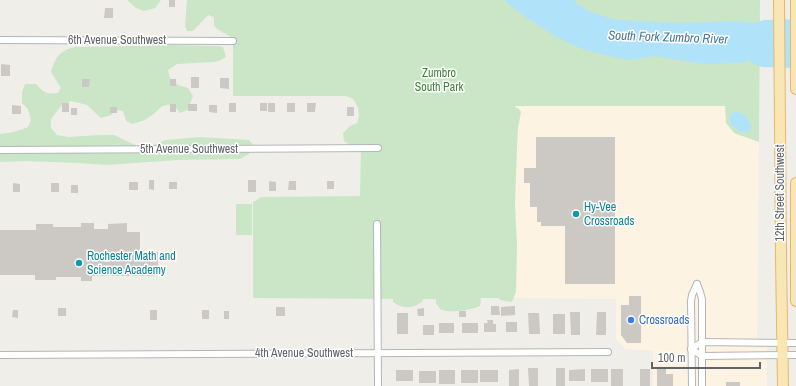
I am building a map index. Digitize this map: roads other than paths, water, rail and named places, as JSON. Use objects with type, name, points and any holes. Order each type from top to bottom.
[{"type":"main road","name":"12th Street Southwest","points":[[780,0],[783,386]]},
{"type":"main road","points":[[796,0],[796,89]]},
{"type":"main road","name":"12th Street Southwest","points":[[796,183],[796,301]]},
{"type":"street","name":"6th Avenue Southwest","points":[[0,40],[234,41]]},
{"type":"street","name":"5th Avenue Southwest","points":[[0,150],[378,148]]},
{"type":"street","points":[[377,224],[378,386]]},
{"type":"street","points":[[692,386],[691,301],[697,284],[702,300],[702,386]]},
{"type":"street","points":[[691,349],[702,342],[796,343]]},
{"type":"street","points":[[691,349],[702,356],[796,355]]},
{"type":"street","name":"4th Avenue Southwest","points":[[0,355],[608,352]]},
{"type":"water","name":"South Fork Zumbro River","points":[[504,0],[575,0],[576,3],[591,12],[616,20],[680,23],[738,21],[754,23],[764,20],[796,19],[796,68],[762,67],[751,63],[750,60],[742,63],[703,64],[655,56],[630,60],[604,55],[582,49],[556,37],[524,16]]},
{"type":"water","points":[[734,111],[741,113],[747,118],[751,126],[750,130],[746,132],[735,129],[731,124],[730,118]]},
{"type":"place","name":"Hy-Vee Crossroads","points":[[576,214]]},
{"type":"place","name":"Rochester Math and Science Academy","points":[[79,263]]},
{"type":"place","name":"Crossroads","points":[[631,320]]},
{"type":"park label","name":"Zumbro South Park","points":[[439,80]]}]
